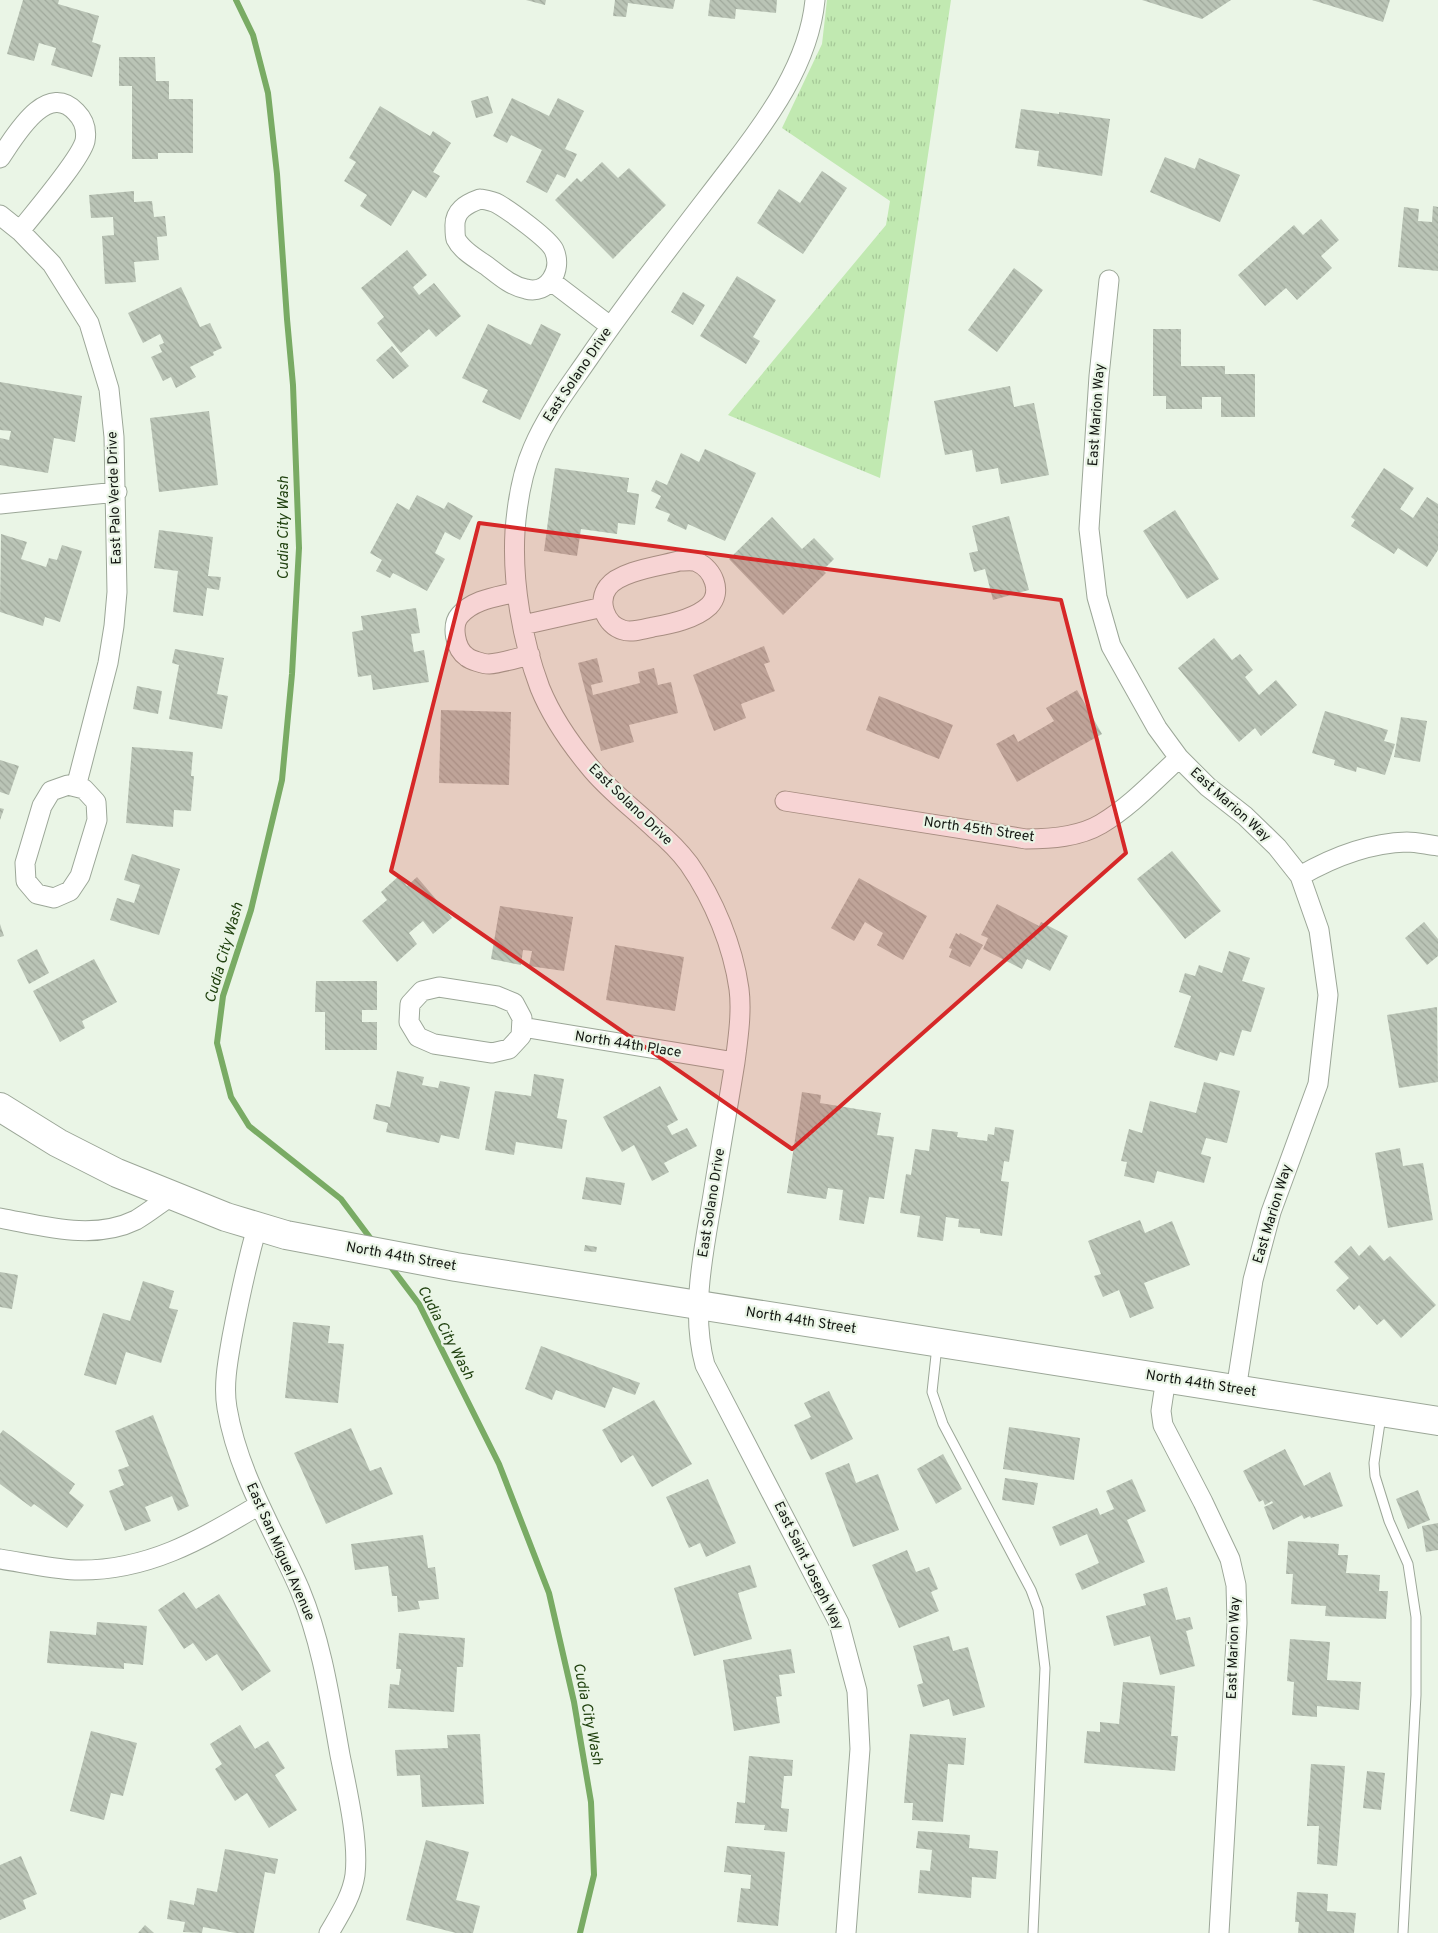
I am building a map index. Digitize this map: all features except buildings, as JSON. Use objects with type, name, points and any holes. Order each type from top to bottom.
[{"type":"main road","name":"North 44th Street","points":[[0,1106],[58,1143],[117,1173],[226,1217],[286,1235],[456,1267],[937,1344],[1438,1421]]},
{"type":"street","name":"East Solano Drive","points":[[699,1305],[704,1250],[735,1062],[739,991],[729,946],[711,903],[688,863],[656,829],[618,797],[595,772],[563,730],[540,689],[530,655],[516,592],[515,532],[521,491],[532,450],[549,415],[610,326],[764,124],[796,67],[814,17],[816,0]]},
{"type":"street","points":[[0,158],[29,118],[44,105],[56,103],[66,106],[76,111],[85,125],[85,141],[78,155],[20,232]]},
{"type":"street","points":[[480,199],[497,203],[544,238],[554,250],[556,262],[555,272],[551,281],[546,288],[531,291],[514,286],[467,251],[455,238],[454,220],[464,205],[480,199]]},
{"type":"street","name":"East Palo Verde Drive","points":[[0,215],[52,264],[89,323],[109,389],[117,492],[117,592],[108,663],[76,786]]},
{"type":"street","name":"East Marion Way","points":[[1109,280],[1099,376],[1089,530],[1097,597],[1111,646],[1158,728],[1178,758],[1208,787],[1245,816],[1276,847],[1300,876],[1319,930],[1328,995],[1318,1084],[1271,1212],[1253,1280],[1236,1390]]},
{"type":"street","points":[[551,281],[610,326]]},
{"type":"street","points":[[0,504],[117,492]]},
{"type":"street","points":[[679,561],[696,561],[710,571],[716,588],[711,604],[697,615],[640,630],[622,630],[608,620],[603,607],[602,604],[608,587],[622,576],[679,561]]},
{"type":"street","points":[[516,592],[474,603],[459,616],[455,626],[457,641],[466,657],[488,664],[530,655]]},
{"type":"street","points":[[523,625],[603,607]]},
{"type":"street","name":"North 45th Street","points":[[785,801],[1026,839],[1052,839],[1073,835],[1101,824],[1135,800],[1178,758]]},
{"type":"street","points":[[68,785],[76,786],[84,789],[96,802],[97,820],[80,876],[70,891],[54,898],[37,894],[26,880],[24,863],[42,806],[52,791],[68,785]]},
{"type":"street","points":[[1300,876],[1326,861],[1371,845],[1408,842],[1438,846]]},
{"type":"street","points":[[439,987],[497,996],[514,1003],[522,1018],[522,1027],[521,1036],[509,1049],[492,1053],[434,1044],[418,1037],[409,1022],[410,1004],[422,991],[439,987]]},
{"type":"street","name":"North 44th Place","points":[[522,1027],[735,1062]]},
{"type":"street","points":[[0,1218],[74,1231],[96,1231],[136,1220],[171,1196]]},
{"type":"street","name":"East San Miguel Avenue","points":[[257,1227],[242,1286],[226,1371],[227,1407],[243,1470],[300,1591],[316,1635],[328,1682],[350,1803],[355,1874],[349,1898],[329,1933]]},
{"type":"street","name":"East Saint Joseph Way","points":[[699,1305],[700,1347],[705,1365],[840,1624],[857,1692],[860,1749],[846,1933]]},
{"type":"street","name":"East Marion Way","points":[[1166,1378],[1161,1411],[1163,1425],[1230,1559],[1236,1585],[1238,1623],[1220,1933]]},
{"type":"street","points":[[0,1559],[75,1570],[122,1568],[168,1554],[221,1528],[259,1505]]},
{"type":"lane","points":[[937,1344],[932,1392],[943,1424],[1030,1590],[1038,1609],[1045,1668],[1033,1933]]},
{"type":"lane","points":[[1381,1412],[1374,1463],[1376,1476],[1389,1521],[1408,1564],[1416,1617],[1416,1695],[1403,1933]]},
{"type":"highlighted area","points":[[479,523],[1061,600],[1126,853],[792,1149],[391,871]]},
{"type":"green space","points":[[827,0],[951,0],[880,478],[728,415],[886,225],[890,201],[782,128],[822,44]]},
{"type":"waterway","name":"Cudia City Wash","points":[[236,0],[253,35],[268,93],[277,174],[293,385],[299,548],[292,674],[282,780],[251,910],[223,996],[217,1043],[231,1097],[249,1126],[341,1199],[374,1243]]},
{"type":"waterway","name":"Cudia City Wash","points":[[388,1263],[419,1304],[499,1464],[549,1593],[574,1702],[591,1802],[594,1875],[580,1933]]}]
